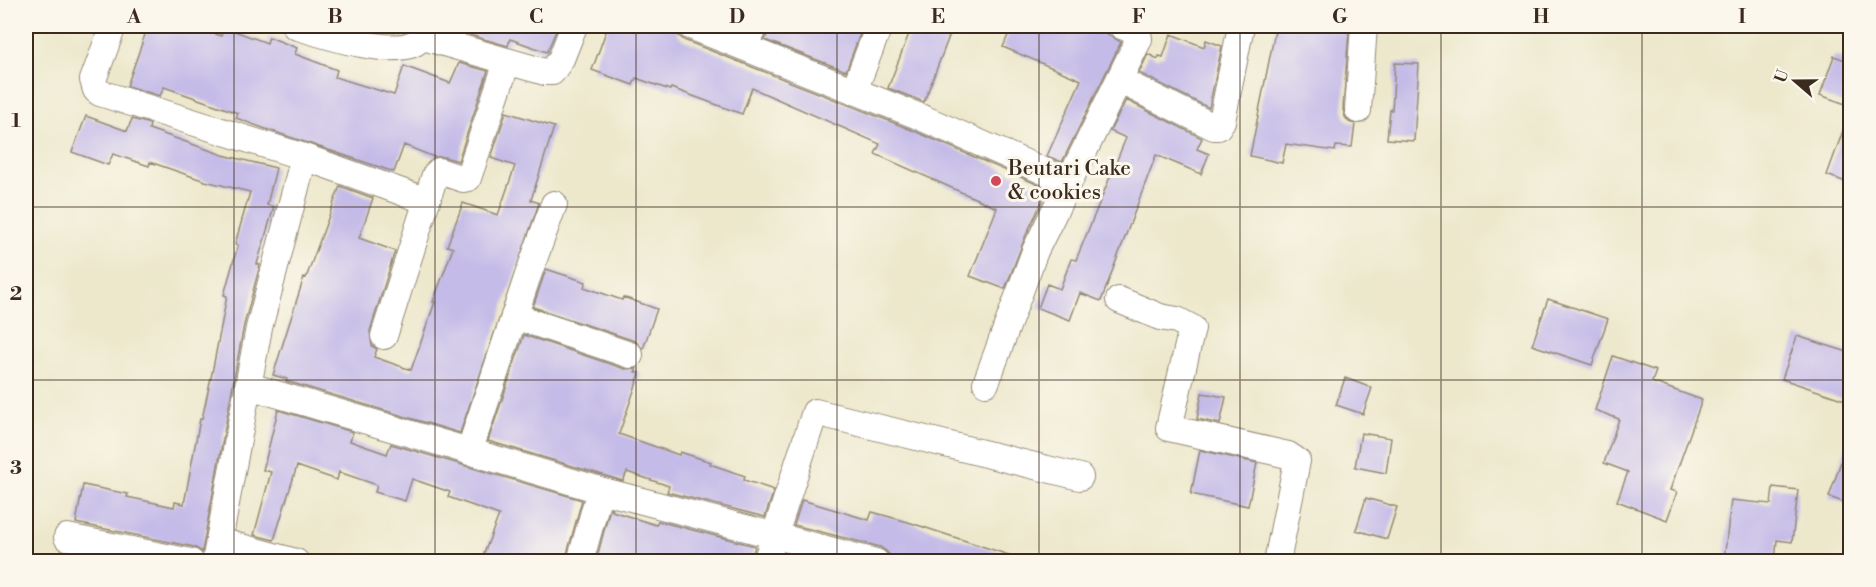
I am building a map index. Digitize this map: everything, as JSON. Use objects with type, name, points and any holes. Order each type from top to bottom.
[{"type":"street","points":[[113,26],[93,80],[96,90],[304,157],[427,201]]},
{"type":"street","points":[[295,26],[356,43],[381,46],[413,44],[427,32],[507,62],[545,72],[552,72],[561,59],[574,26]]},
{"type":"street","points":[[690,26],[750,36],[854,91],[918,116],[1069,182]]},
{"type":"street","points":[[854,91],[879,26]]},
{"type":"street","points":[[986,383],[1035,251],[1140,36],[1138,32],[1122,26]]},
{"type":"street","points":[[1119,80],[1218,127],[1222,121],[1241,26]]},
{"type":"street","points":[[1358,110],[1364,26]]},
{"type":"street","points":[[384,336],[435,175],[439,171],[463,179],[468,178],[507,62]]},
{"type":"street","points":[[296,561],[217,551],[259,328],[304,157]]},
{"type":"street","points":[[469,452],[554,204]]},
{"type":"street","points":[[1119,300],[1177,320],[1192,328],[1169,428],[1288,455],[1297,461],[1277,561]]},
{"type":"street","points":[[514,316],[630,356]]},
{"type":"street","points":[[249,386],[600,490],[876,561]]},
{"type":"street","points":[[766,561],[815,412],[1080,477]]},
{"type":"street","points":[[580,561],[600,490]]},
{"type":"street","points":[[67,537],[191,561]]},
{"type":"building","points":[[148,26],[194,26],[221,36],[224,27],[267,43],[269,37],[297,48],[295,54],[337,70],[335,77],[394,95],[404,66],[450,83],[459,63],[488,71],[458,161],[434,157],[404,145],[394,172],[263,128],[236,118],[238,113],[164,87],[160,96],[127,86]]},
{"type":"building","points":[[474,26],[558,26],[547,52],[510,39],[508,46],[470,35]]},
{"type":"building","points":[[608,26],[675,26],[678,35],[684,40],[912,130],[1048,189],[1026,235],[1005,289],[970,276],[997,208],[875,154],[880,144],[752,88],[742,114],[671,88],[670,90],[636,78],[633,85],[592,70]]},
{"type":"building","points":[[770,26],[863,26],[846,71],[765,40]]},
{"type":"building","points":[[912,26],[953,26],[924,102],[888,88]]},
{"type":"building","points":[[1012,26],[1080,26],[1101,34],[1102,31],[1121,42],[1062,162],[1047,156],[1081,80],[1003,47]]},
{"type":"building","points":[[1276,26],[1307,26],[1349,32],[1343,109],[1349,122],[1355,124],[1352,147],[1336,146],[1335,151],[1286,144],[1282,163],[1250,156]]},
{"type":"building","points":[[1171,34],[1204,47],[1206,40],[1222,46],[1209,108],[1139,73],[1148,54],[1158,59],[1159,56],[1163,57]]},
{"type":"building","points":[[1834,56],[1851,62],[1851,106],[1820,95]]},
{"type":"building","points":[[1395,63],[1419,64],[1414,141],[1387,139],[1390,110],[1392,110]]},
{"type":"building","points":[[1126,100],[1202,138],[1197,149],[1209,154],[1201,174],[1156,155],[1101,301],[1080,293],[1070,320],[1038,308],[1047,284],[1060,289],[1071,259],[1076,260],[1126,138],[1110,131]]},
{"type":"building","points":[[506,112],[554,127],[531,200],[539,203],[460,433],[286,381],[287,379],[273,375],[304,277],[306,278],[340,186],[373,198],[359,238],[395,251],[370,331],[372,346],[377,349],[374,357],[411,370],[453,248],[447,246],[463,203],[498,215],[515,166],[491,158]]},
{"type":"building","points":[[86,116],[127,131],[132,119],[150,124],[149,129],[223,155],[276,168],[267,205],[274,207],[257,264],[260,265],[244,325],[202,552],[194,547],[76,523],[83,485],[128,494],[127,497],[174,507],[175,502],[184,504],[227,296],[224,295],[238,245],[235,244],[250,192],[205,181],[150,162],[149,166],[113,154],[108,165],[72,152]]},
{"type":"building","points":[[1848,117],[1851,118],[1851,184],[1827,175]]},
{"type":"building","points":[[546,269],[586,282],[584,287],[657,309],[643,349],[635,341],[533,307]]},
{"type":"building","points":[[1548,299],[1608,319],[1592,365],[1532,345]]},
{"type":"building","points":[[524,335],[625,369],[637,368],[635,372],[640,373],[619,434],[679,455],[680,452],[711,462],[710,464],[745,476],[744,480],[774,490],[765,517],[667,492],[669,486],[627,472],[623,481],[488,441]]},
{"type":"building","points":[[1797,336],[1851,353],[1851,402],[1782,379]]},
{"type":"building","points":[[1613,356],[1656,371],[1652,382],[1702,400],[1670,490],[1677,492],[1667,520],[1617,501],[1628,472],[1604,463],[1619,419],[1595,410]]},
{"type":"building","points":[[1345,378],[1372,388],[1363,414],[1336,405]]},
{"type":"building","points":[[1202,393],[1226,397],[1220,424],[1197,419]]},
{"type":"building","points":[[278,410],[353,432],[350,441],[387,454],[391,444],[582,500],[565,561],[481,561],[499,515],[448,497],[450,492],[412,479],[405,501],[375,492],[377,485],[339,472],[337,480],[297,466],[274,540],[254,535],[271,472],[263,470]]},
{"type":"building","points":[[1361,433],[1391,438],[1386,473],[1355,467]]},
{"type":"building","points":[[1847,444],[1851,444],[1851,505],[1829,497]]},
{"type":"building","points":[[1200,450],[1257,463],[1248,506],[1191,494]]},
{"type":"building","points":[[1773,487],[1798,490],[1792,542],[1777,540],[1775,561],[1724,561],[1731,500],[1771,504]]},
{"type":"building","points":[[1366,498],[1397,507],[1387,539],[1356,530]]},
{"type":"building","points":[[802,500],[869,520],[872,512],[908,522],[1015,557],[1014,561],[907,561],[890,556],[880,547],[794,525]]},
{"type":"building","points":[[610,508],[613,509],[612,511],[656,525],[658,521],[755,546],[751,561],[596,561]]},
{"type":"building","points":[[69,553],[113,561],[67,561]]},
{"type":"place","name":"Beutari Cake & cookies","points":[[996,181]]}]
